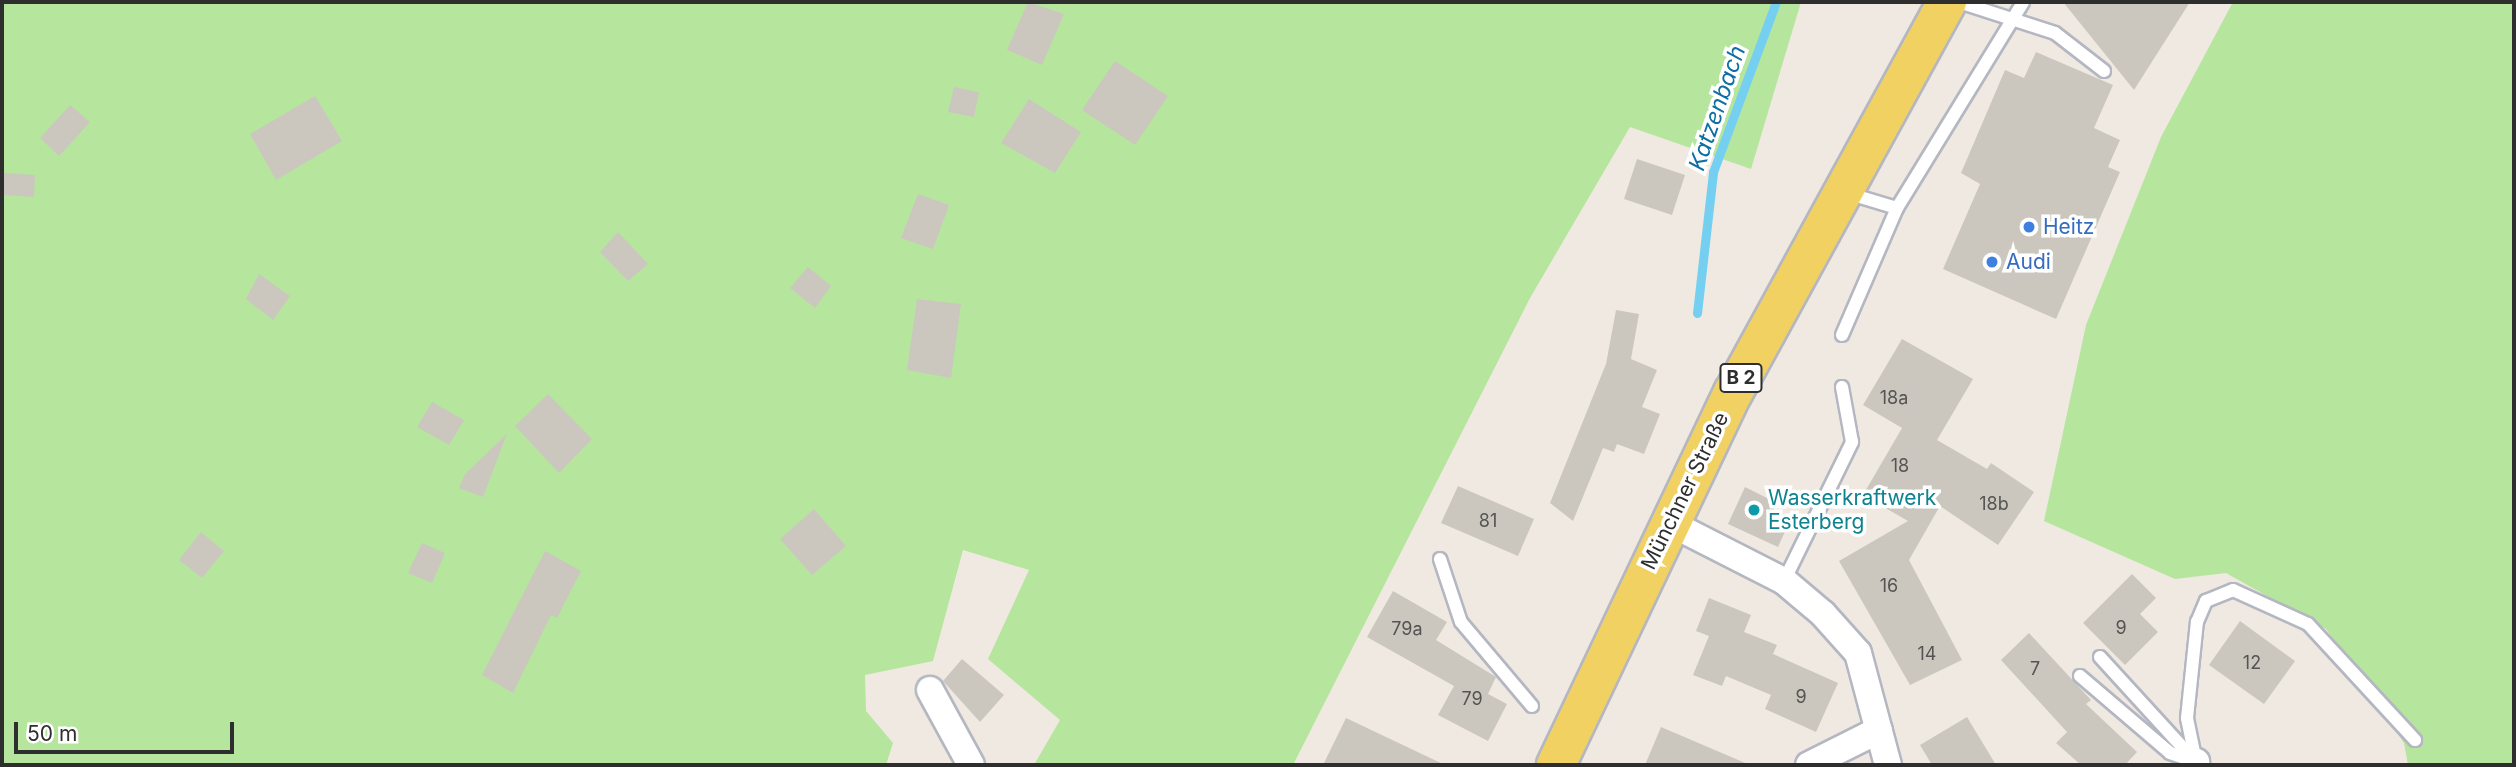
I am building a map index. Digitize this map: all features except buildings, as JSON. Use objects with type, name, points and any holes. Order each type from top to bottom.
[{"type":"main road","name":"Münchner Straße","points":[[1556,765],[1668,522],[1840,191],[1947,2]]},
{"type":"street","points":[[1668,522],[1784,581],[1858,653],[1888,765]]},
{"type":"street","points":[[930,690],[971,765]]},
{"type":"street","points":[[1809,765],[1879,730]]},
{"type":"lane","points":[[1959,2],[2054,33],[2104,71]]},
{"type":"lane","points":[[1842,335],[1897,208],[2023,2]]},
{"type":"lane","points":[[1840,191],[1897,208]]},
{"type":"lane","points":[[1784,581],[1852,442],[1842,387]]},
{"type":"lane","points":[[1440,559],[1461,622],[1532,706]]},
{"type":"lane","points":[[2195,764],[2187,718],[2197,622],[2206,601],[2233,590],[2308,624],[2415,740]]},
{"type":"lane","points":[[2100,657],[2195,764]]},
{"type":"lane","points":[[2080,676],[2170,753],[2195,764]]},
{"type":"green space","points":[[2,2],[1801,2],[1751,169],[1630,127],[1530,298],[1293,765],[1034,765],[1060,720],[988,659],[1029,570],[963,550],[933,661],[865,675],[866,711],[893,743],[886,765],[2,765]]},
{"type":"green space","points":[[2233,2],[2514,2],[2514,765],[2408,765],[2404,743],[2326,629],[2226,573],[2175,579],[2044,521],[2086,325],[2161,137]]},
{"type":"waterway","name":"Katzenbach","points":[[1697,313],[1713,172],[1776,2]]},
{"type":"place","name":"Heitz","points":[[2029,227]]},
{"type":"place","name":"Audi","points":[[1992,262]]},
{"type":"place","name":"Wasserkraftwerk Esterberg","points":[[1754,510]]}]
